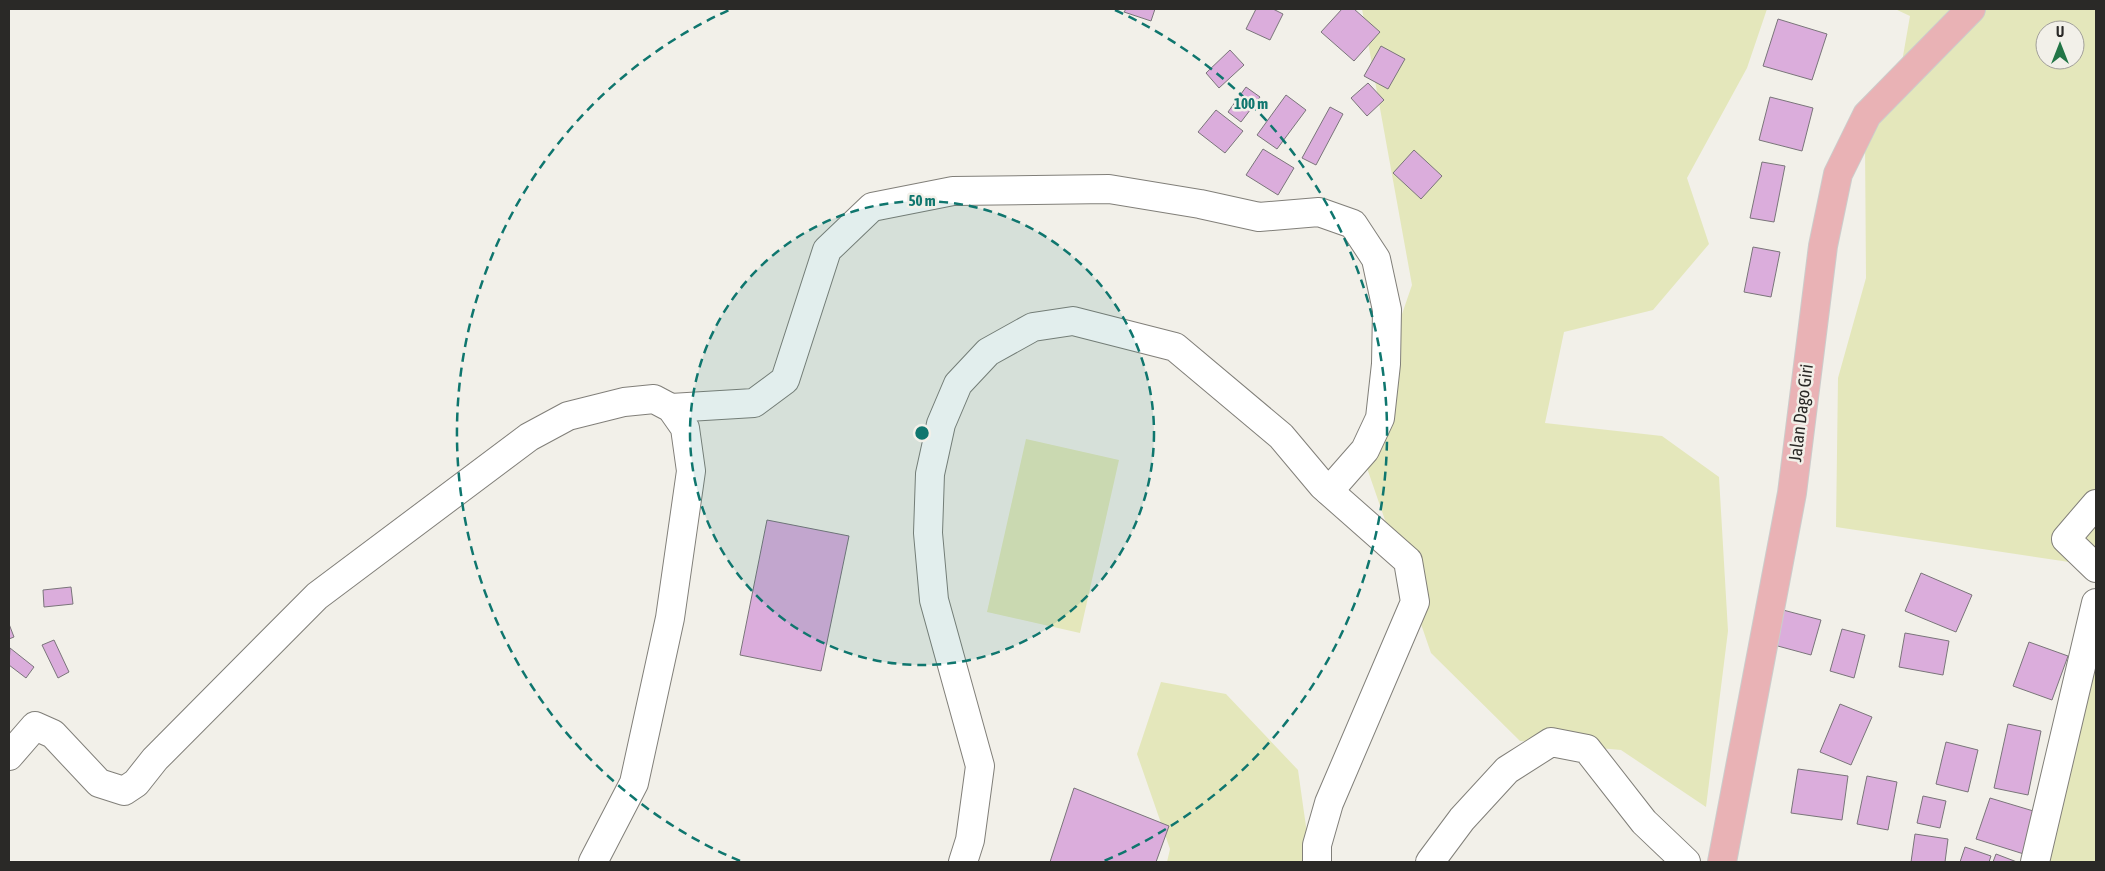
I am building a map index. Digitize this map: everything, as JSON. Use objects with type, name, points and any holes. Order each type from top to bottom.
[{"type":"main road","name":"Jalan Dago Giri","points":[[1722,862],[1792,493],[1823,246],[1838,174],[1868,115],[1971,9]]},
{"type":"street","points":[[671,408],[754,403],[785,380],[827,250],[872,207],[953,191],[1109,190],[1200,204],[1259,217],[1319,212],[1353,224],[1376,259],[1386,310],[1386,364],[1380,418],[1366,450],[1330,491]]},
{"type":"street","points":[[963,862],[970,840],[980,766],[934,600],[928,534],[930,474],[941,424],[958,384],[988,352],[1033,327],[1072,321],[1175,347],[1281,436],[1330,491],[1408,561],[1415,602],[1329,803],[1317,845],[1317,862]]},
{"type":"street","points":[[9,756],[34,726],[53,734],[99,783],[124,791],[136,783],[155,759],[317,596],[529,437],[568,416],[624,402],[654,399],[671,408],[685,428],[691,471],[670,618],[634,783],[593,862]]},
{"type":"street","points":[[2096,504],[2066,539],[2096,568]]},
{"type":"street","points":[[2035,862],[2096,603]]},
{"type":"street","points":[[1430,862],[1462,819],[1507,770],[1552,742],[1587,749],[1644,822],[1686,862]]},
{"type":"green space","points":[[1362,9],[1767,9],[1747,68],[1687,178],[1709,244],[1653,310],[1564,332],[1545,423],[1662,436],[1719,477],[1728,631],[1706,807],[1621,750],[1520,741],[1431,653],[1358,442],[1412,285]]},
{"type":"green space","points":[[1895,9],[2096,9],[2096,566],[1836,527],[1838,378],[1866,278],[1865,143],[1899,79],[1910,16]]},
{"type":"green space","points":[[1026,439],[1119,460],[1080,633],[987,612]]},
{"type":"green space","points":[[2096,641],[2096,862],[2036,862]]},
{"type":"green space","points":[[1161,682],[1226,694],[1298,770],[1311,862],[1167,862],[1170,849],[1137,754]]},
{"type":"building","points":[[1126,9],[1155,9],[1151,21],[1124,12]]},
{"type":"building","points":[[1256,9],[1273,9],[1283,14],[1270,40],[1246,29]]},
{"type":"building","points":[[1342,9],[1354,9],[1380,32],[1354,61],[1321,32]]},
{"type":"building","points":[[1778,19],[1827,34],[1812,80],[1763,66]]},
{"type":"building","points":[[1381,46],[1405,59],[1388,89],[1364,76]]},
{"type":"building","points":[[1230,50],[1244,65],[1219,88],[1206,73]]},
{"type":"building","points":[[1368,83],[1384,100],[1367,116],[1351,98]]},
{"type":"building","points":[[1246,87],[1260,97],[1241,122],[1228,112]]},
{"type":"building","points":[[1286,95],[1306,110],[1277,149],[1257,135]]},
{"type":"building","points":[[1770,97],[1813,108],[1802,151],[1759,140]]},
{"type":"building","points":[[1330,107],[1343,114],[1316,165],[1302,158]]},
{"type":"building","points":[[1216,110],[1243,131],[1225,153],[1198,132]]},
{"type":"building","points":[[1263,149],[1294,168],[1278,195],[1246,175]]},
{"type":"building","points":[[1414,150],[1442,176],[1421,199],[1393,173]]},
{"type":"building","points":[[1762,162],[1785,166],[1774,222],[1750,218]]},
{"type":"building","points":[[1753,247],[1780,252],[1771,297],[1744,292]]},
{"type":"building","points":[[767,520],[849,536],[821,671],[740,655]]},
{"type":"building","points":[[1921,573],[1972,595],[1956,632],[1905,611]]},
{"type":"building","points":[[71,587],[73,604],[44,607],[43,590]]},
{"type":"building","points":[[1783,610],[1821,620],[1811,655],[1774,645]]},
{"type":"building","points":[[9,624],[14,637],[9,639]]},
{"type":"building","points":[[1842,629],[1865,635],[1854,678],[1830,671]]},
{"type":"building","points":[[1905,633],[1949,641],[1943,675],[1899,667]]},
{"type":"building","points":[[54,640],[69,672],[58,678],[42,645]]},
{"type":"building","points":[[2029,642],[2068,656],[2052,700],[2013,686]]},
{"type":"building","points":[[10,648],[34,667],[26,678],[9,665]]},
{"type":"building","points":[[1840,704],[1872,717],[1851,765],[1820,752]]},
{"type":"building","points":[[2008,724],[2041,731],[2028,795],[1994,788]]},
{"type":"building","points":[[1946,742],[1978,750],[1968,792],[1936,784]]},
{"type":"building","points":[[1798,769],[1848,776],[1842,820],[1791,813]]},
{"type":"building","points":[[1867,776],[1897,782],[1888,830],[1857,824]]},
{"type":"building","points":[[1074,788],[1169,826],[1156,862],[1050,862]]},
{"type":"building","points":[[1923,796],[1946,801],[1940,828],[1917,823]]},
{"type":"building","points":[[1990,798],[2040,813],[2027,855],[1976,839]]},
{"type":"building","points":[[1915,834],[1948,839],[1945,862],[1911,862]]},
{"type":"building","points":[[1965,847],[1991,856],[1989,862],[1960,862]]},
{"type":"building","points":[[1996,854],[2017,862],[1993,862]]}]
